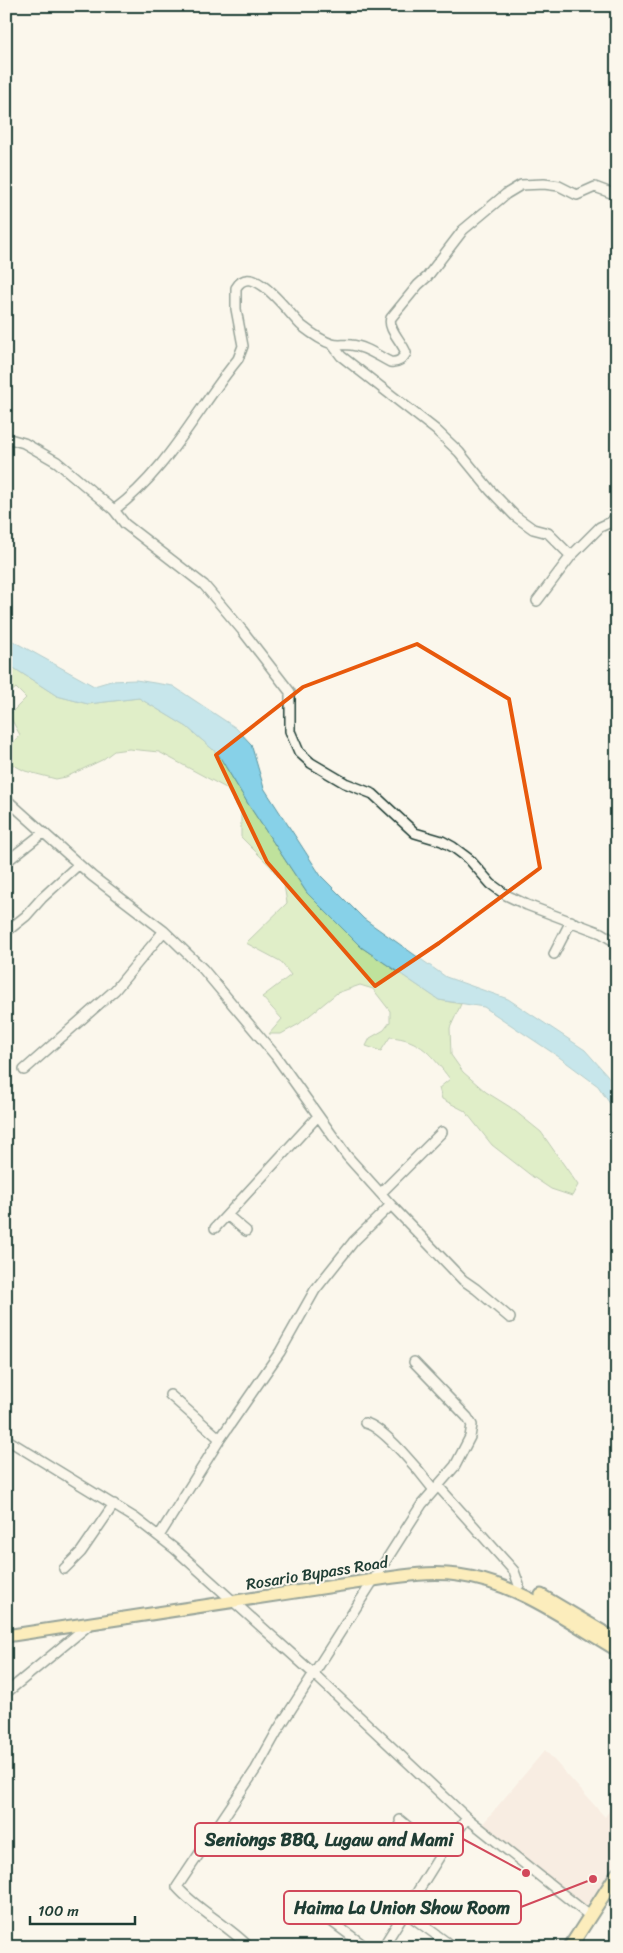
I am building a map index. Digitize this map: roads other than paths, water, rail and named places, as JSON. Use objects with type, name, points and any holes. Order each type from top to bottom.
[{"type":"highway","points":[[570,1947],[617,1874]]},
{"type":"main road","name":"Rosario Bypass Road","points":[[6,1636],[90,1624],[231,1599],[433,1567],[481,1572],[519,1585],[531,1590],[617,1640]]},
{"type":"main road","name":"Rosario Bypass Road","points":[[376,1576],[457,1574],[505,1586],[527,1596],[617,1650]]},
{"type":"main road","name":"Rosario Bypass Road","points":[[6,1629],[231,1599]]},
{"type":"street","points":[[332,344],[351,344],[364,348],[390,362],[399,362],[406,353],[402,343],[391,327],[390,322],[392,318],[463,230],[514,189],[527,184],[544,184],[559,186],[577,195],[595,187],[611,193],[617,193]]},
{"type":"street","points":[[114,510],[134,496],[169,454],[238,359],[243,346],[236,309],[236,288],[240,282],[249,279],[265,288],[281,301],[301,325],[332,344],[341,356],[436,430],[459,452],[490,490],[516,516],[533,529],[548,533],[571,556]]},
{"type":"street","points":[[6,438],[24,443],[43,452],[64,467],[114,510],[125,524],[204,586],[242,630],[290,695],[290,731],[302,756],[333,776],[373,794],[415,834],[442,841],[453,847],[469,859],[491,884],[506,895],[601,933],[617,943]]},
{"type":"street","points":[[537,601],[571,556],[600,526],[611,522],[617,515]]},
{"type":"street","points":[[6,799],[78,865],[164,931],[203,969],[280,1062],[348,1156],[382,1193],[391,1206],[463,1280],[510,1318]]},
{"type":"street","points":[[6,862],[43,833]]},
{"type":"street","points":[[6,932],[26,916],[42,898],[78,865]]},
{"type":"street","points":[[554,954],[571,921]]},
{"type":"street","points":[[24,1070],[115,990],[164,931]]},
{"type":"street","points":[[215,1228],[318,1116]]},
{"type":"street","points":[[382,1193],[442,1132]]},
{"type":"street","points":[[159,1536],[220,1439],[280,1352],[319,1284],[354,1241],[391,1206]]},
{"type":"street","points":[[227,1215],[246,1231]]},
{"type":"street","points":[[249,1947],[239,1936],[192,1903],[177,1886],[248,1782],[422,1504],[451,1471],[470,1437],[472,1425],[468,1417],[414,1362]]},
{"type":"street","points":[[170,1395],[220,1439]]},
{"type":"street","points":[[365,1423],[371,1424],[380,1430],[436,1488],[514,1571],[519,1585]]},
{"type":"street","points":[[6,1439],[114,1504],[159,1536],[314,1674],[467,1818],[590,1916]]},
{"type":"street","points":[[64,1569],[77,1556],[114,1504]]},
{"type":"street","points":[[6,1693],[90,1624]]},
{"type":"street","points":[[383,1947],[441,1854],[467,1818]]},
{"type":"street","points":[[400,1820],[441,1854]]},
{"type":"street","points":[[308,1904],[366,1947]]},
{"type":"street","points":[[405,1912],[453,1947]]},
{"type":"water","points":[[6,635],[11,640],[94,686],[111,681],[136,680],[173,686],[236,728],[251,744],[264,788],[321,876],[364,919],[446,977],[508,999],[585,1050],[617,1086],[617,1114],[598,1086],[559,1057],[484,1007],[439,1000],[361,947],[307,893],[250,807],[218,754],[187,727],[139,698],[88,704],[57,696],[6,663]]},
{"type":"place","name":"Seniongs BBQ, Lugaw and Mami","points":[[526,1873]]},
{"type":"place","name":"Haima La Union Show Room","points":[[593,1879]]}]
